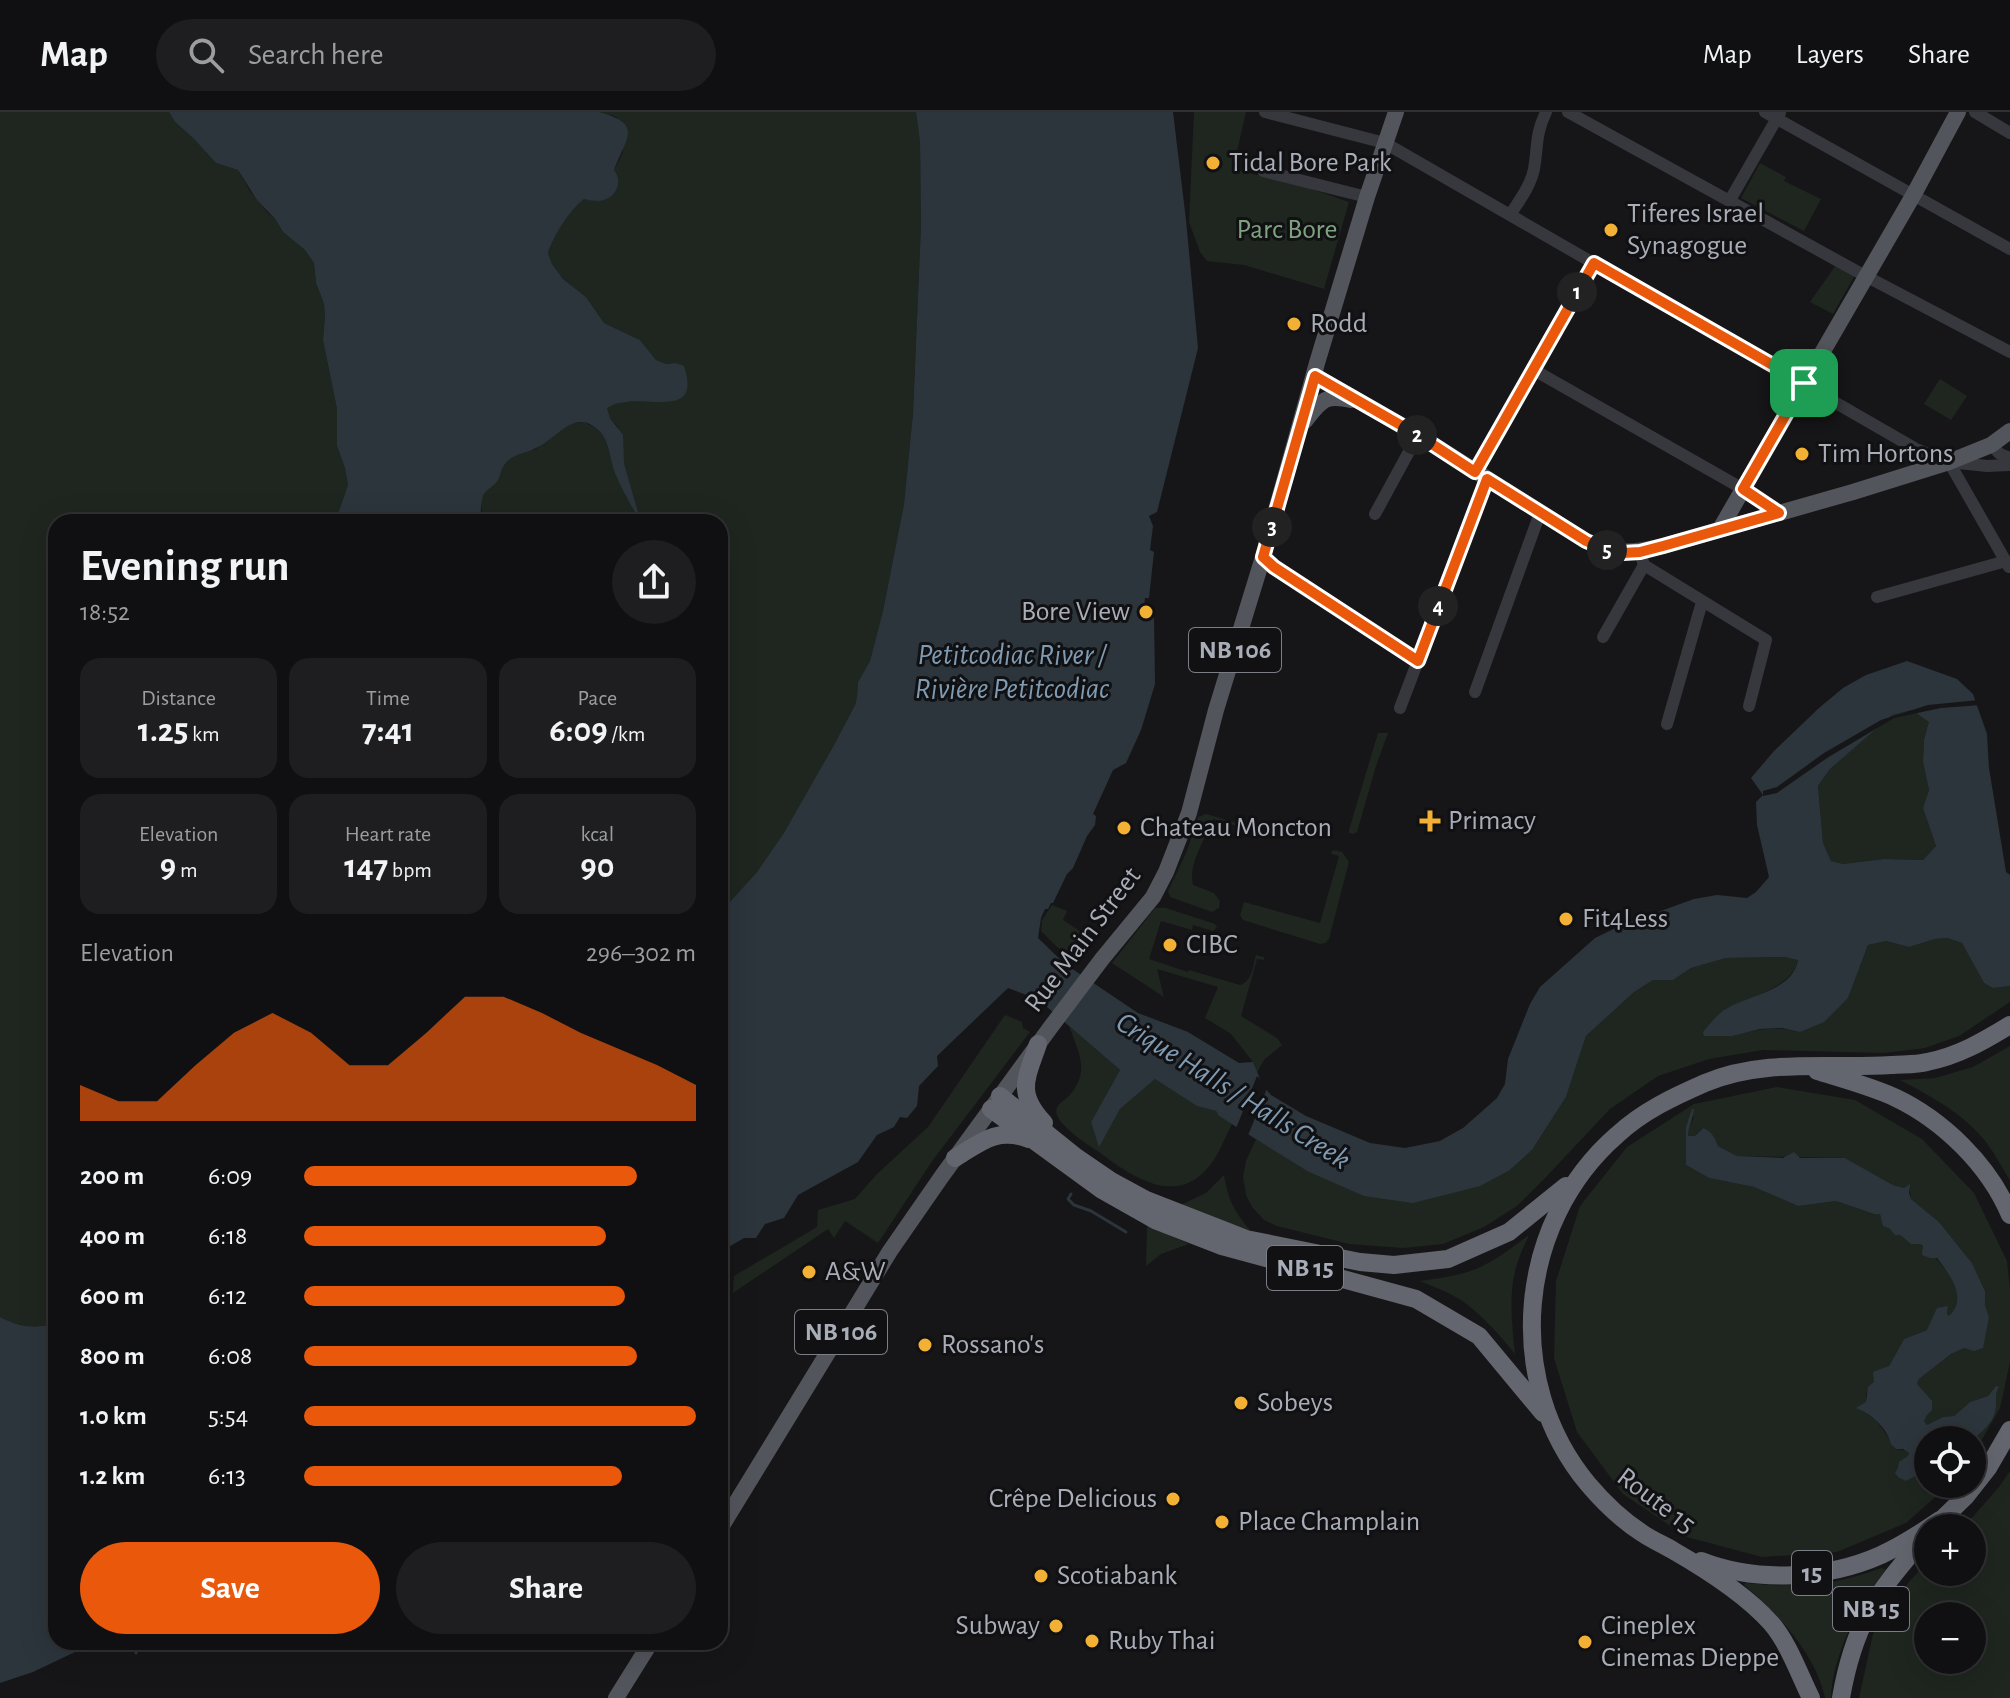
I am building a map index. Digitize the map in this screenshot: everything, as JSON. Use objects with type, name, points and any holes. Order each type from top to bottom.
[{"type":"highway","name":"NB 15","points":[[1799,1066],[1879,1066],[1926,1062],[1975,1047],[2010,1025]]},
{"type":"highway","points":[[1038,1044],[1025,1083],[1027,1100],[1034,1112],[1076,1157]]},
{"type":"highway","name":"Route 15","points":[[1797,1670],[1772,1624],[1707,1571],[1643,1534],[1614,1511],[1567,1454],[1550,1421],[1536,1374],[1531,1314],[1535,1278],[1544,1242],[1559,1209],[1578,1177],[1617,1134],[1664,1101],[1714,1079],[1743,1071],[1799,1066]]},
{"type":"highway","points":[[1799,1066],[1867,1086],[1924,1114],[1972,1156],[2010,1215]]},
{"type":"highway","name":"NB 15","points":[[996,1102],[1038,1143],[1102,1190],[1155,1220],[1222,1246],[1416,1299],[1479,1336],[1550,1421]]},
{"type":"highway","name":"NB 15","points":[[996,1102],[1111,1181],[1146,1200],[1246,1239],[1360,1262],[1394,1265],[1448,1259],[1509,1232],[1578,1177]]},
{"type":"highway","points":[[955,1158],[991,1136],[1013,1133],[1038,1143]]},
{"type":"highway","name":"NB 15","points":[[1947,1514],[1988,1468],[2010,1430]]},
{"type":"highway","name":"15","points":[[1675,1552],[1742,1572],[1777,1575],[1812,1573],[1846,1567],[1914,1538]]},
{"type":"highway","name":"NB 15","points":[[1841,1698],[1847,1665],[1868,1614],[1892,1576],[1914,1550]]},
{"type":"highway","name":"NB 15","points":[[1797,1670],[1811,1698]]},
{"type":"highway","points":[[1797,1670],[1804,1698]]},
{"type":"main road","name":"NB 106","points":[[1315,376],[1367,197],[1396,112]]},
{"type":"main road","points":[[1720,529],[1914,194],[1958,112]]},
{"type":"main road","points":[[1315,376],[1418,435],[1586,541],[1607,550],[1642,558],[1720,529],[1949,462],[1991,445],[2010,431]]},
{"type":"main road","name":"Rue Main Street","points":[[996,1102],[1102,959],[1153,897],[1166,872],[1189,813],[1216,710],[1315,376]]},
{"type":"main road","points":[[1301,426],[1323,400],[1334,396],[1364,403]]},
{"type":"main road","name":"NB 106","points":[[728,1516],[890,1251],[996,1102]]},
{"type":"main road","points":[[616,1698],[646,1650]]},
{"type":"street","points":[[1265,112],[1385,143],[1916,449],[1949,462],[2010,465]]},
{"type":"street","points":[[1510,215],[1534,170],[1536,139],[1546,112]]},
{"type":"street","points":[[1568,112],[2010,352]]},
{"type":"street","points":[[1975,112],[2010,133]]},
{"type":"street","points":[[1730,200],[1774,114],[2010,249]]},
{"type":"street","points":[[1263,171],[1367,197]]},
{"type":"street","points":[[1400,708],[1481,476],[1534,370],[1594,263]]},
{"type":"street","points":[[1534,370],[1743,489],[1779,513]]},
{"type":"street","points":[[1375,514],[1418,435]]},
{"type":"street","points":[[1991,445],[2010,458]]},
{"type":"street","points":[[1877,597],[2008,564],[1949,462]]},
{"type":"street","points":[[1475,692],[1540,513]]},
{"type":"street","points":[[1263,557],[1418,661]]},
{"type":"street","points":[[1603,637],[1642,558],[1702,602],[1766,640],[1749,706]]},
{"type":"street","points":[[1667,724],[1702,602]]},
{"type":"green space","points":[[0,112],[169,112],[216,163],[238,170],[250,191],[283,232],[305,250],[314,263],[316,283],[324,304],[323,340],[337,409],[337,446],[348,485],[338,514],[48,514],[48,1325],[21,1325],[0,1317]]},
{"type":"green space","points":[[599,112],[916,112],[920,142],[921,225],[913,413],[904,504],[883,611],[870,661],[858,682],[855,705],[834,745],[785,833],[757,872],[728,904],[728,514],[639,514],[624,463],[618,427],[606,408],[615,402],[674,401],[675,363],[656,360],[640,340],[604,323],[586,297],[563,279],[548,253],[578,204],[584,199],[599,201],[623,152],[623,122]]},
{"type":"green space","name":"Parc Bore","points":[[1194,112],[1246,112],[1233,169],[1309,188],[1349,202],[1324,289],[1244,265],[1207,261],[1200,252],[1189,222]]},
{"type":"green space","points":[[1760,163],[1786,177],[1784,181],[1821,199],[1804,231],[1741,198]]},
{"type":"green space","points":[[1836,265],[1855,275],[1833,314],[1810,302]]},
{"type":"green space","points":[[1940,379],[1967,396],[1951,420],[1924,404]]},
{"type":"green space","points":[[584,422],[604,436],[617,477],[638,514],[481,514],[480,501],[498,479],[503,466],[516,454],[536,449],[560,429],[573,423]]},
{"type":"green space","points":[[1912,710],[1930,722],[1924,740],[1923,762],[1929,790],[1923,808],[1936,846],[1923,860],[1884,859],[1843,864],[1831,861],[1823,843],[1818,786],[1830,769],[1892,714]]},
{"type":"green space","points":[[1378,733],[1388,733],[1357,832],[1349,833],[1349,830]]},
{"type":"green space","points":[[1206,814],[1250,827],[1251,831],[1249,836],[1248,829],[1213,819],[1195,859],[1192,876],[1193,885],[1214,893],[1220,901],[1219,908],[1212,912],[1170,897],[1168,891],[1187,851],[1198,817]]},
{"type":"green space","points":[[1334,850],[1342,852],[1349,862],[1329,939],[1325,943],[1243,920],[1240,915],[1244,902],[1320,923],[1339,856],[1332,854]]},
{"type":"green space","points":[[1052,905],[1067,911],[1063,920],[1095,941],[1078,962],[1041,931],[1042,920]]},
{"type":"green space","points":[[1155,908],[1166,908],[1217,927],[1213,931],[1193,925],[1192,930],[1161,921],[1149,959],[1240,985],[1250,977],[1256,955],[1264,957],[1264,960],[1257,959],[1241,1016],[1277,1038],[1282,1045],[1264,1060],[1257,1073],[1253,1062],[1231,1034],[1205,1018],[1218,987],[1157,969],[1164,997],[1112,963]]},
{"type":"green space","points":[[1947,938],[1962,943],[1984,983],[1993,988],[2010,986],[2010,1002],[1959,1036],[1925,1048],[1884,1053],[1763,1050],[1709,1059],[1658,1076],[1610,1109],[1517,1206],[1484,1227],[1443,1244],[1403,1248],[1349,1244],[1264,1220],[1246,1195],[1243,1177],[1256,1139],[1307,1171],[1510,1170],[1532,1150],[1566,1097],[1586,1036],[1633,993],[1653,980],[1673,980],[1691,968],[1726,958],[1784,957],[1798,960],[1788,978],[1779,985],[1725,1010],[1733,1036],[1766,1029],[1800,1032],[1848,998],[1868,945],[1886,941],[1909,947]]},
{"type":"green space","points":[[1005,1015],[1022,1022],[1023,1028],[1030,1032],[933,1160],[878,1243],[845,1221],[834,1238],[828,1229],[733,1293],[734,1276],[817,1227],[818,1210],[855,1199],[928,1127]]},
{"type":"green space","points":[[1069,1026],[1120,1070],[1091,1122],[1099,1146],[1120,1109],[1155,1079],[1198,1106],[1216,1111],[1232,1124],[1215,1158],[1202,1174],[1188,1183],[1174,1186],[1143,1180],[1064,1125],[1057,1115],[1057,1109],[1075,1088],[1081,1073],[1079,1053]]},
{"type":"green space","points":[[2010,1046],[2010,1180],[1986,1142],[1967,1122],[1935,1099],[1900,1080],[1935,1078],[1973,1067]]},
{"type":"green space","points":[[1777,1087],[1855,1100],[1922,1139],[1974,1193],[2007,1261],[2010,1362],[2000,1408],[1986,1432],[1986,1426],[1996,1408],[1996,1387],[1988,1396],[1970,1402],[1954,1416],[1943,1417],[1927,1425],[1923,1422],[1927,1415],[1917,1384],[1919,1379],[1964,1347],[1989,1317],[1985,1291],[1972,1263],[1939,1222],[1911,1199],[1909,1185],[1904,1188],[1893,1185],[1845,1158],[1737,1156],[1718,1146],[1712,1135],[1702,1128],[1695,1136],[1688,1137],[1694,1117],[1691,1115],[1686,1127],[1686,1165],[1709,1178],[1754,1187],[1798,1206],[1836,1201],[1880,1214],[1884,1226],[1911,1244],[1920,1244],[1936,1259],[1955,1287],[1955,1307],[1949,1317],[1948,1307],[1927,1330],[1904,1339],[1889,1366],[1866,1394],[1863,1405],[1863,1411],[1877,1421],[1896,1449],[1908,1451],[1914,1476],[1914,1498],[1934,1498],[1906,1523],[1837,1552],[1762,1557],[1687,1537],[1623,1494],[1577,1432],[1554,1358],[1556,1281],[1580,1206],[1627,1147],[1694,1104]]},
{"type":"green space","points":[[1224,1175],[1232,1205],[1250,1230],[1178,1206],[1206,1193]]},
{"type":"green space","points":[[1147,1225],[1189,1244],[1161,1254],[1146,1266]]},
{"type":"green space","points":[[1529,1235],[1512,1286],[1515,1354],[1469,1306],[1451,1294],[1420,1281],[1476,1269]]},
{"type":"green space","points":[[2010,1471],[2010,1698],[1859,1698],[1873,1634],[1914,1576],[1914,1586],[1986,1586],[1986,1514],[1975,1514]]},
{"type":"green space","points":[[1882,1568],[1886,1570],[1857,1613],[1842,1647],[1831,1698],[1825,1698],[1813,1666],[1794,1636],[1744,1585],[1815,1584],[1847,1579]]},
{"type":"water","points":[[169,112],[599,112],[622,122],[628,134],[614,170],[618,180],[616,190],[604,200],[584,199],[578,204],[548,253],[563,279],[586,297],[604,323],[640,340],[656,360],[684,366],[688,384],[684,395],[676,400],[634,401],[607,408],[610,418],[623,435],[624,463],[639,514],[618,479],[603,436],[584,422],[568,426],[538,447],[506,463],[498,480],[483,496],[480,514],[338,514],[348,485],[337,446],[337,409],[323,340],[324,304],[316,283],[314,263],[305,250],[283,232],[238,170],[216,163]]},
{"type":"water","name":"Petitcodiac River / Rivière Petitcodiac","points":[[916,112],[1173,112],[1198,348],[1157,512],[1149,516],[1153,526],[1150,550],[1154,552],[1149,598],[1145,598],[1143,614],[1154,617],[1155,684],[1141,730],[1126,763],[1113,770],[1093,814],[1096,816],[1095,825],[1053,903],[1045,909],[1041,918],[1038,938],[1065,964],[1138,1013],[1188,1032],[1239,1063],[1253,1062],[1263,1086],[1271,1095],[1306,1116],[1370,1143],[1405,1148],[1440,1141],[1463,1128],[1497,1098],[1505,1084],[1508,1059],[1540,987],[1595,938],[1694,899],[1717,895],[1747,898],[1756,892],[1769,877],[1757,825],[1756,802],[1763,795],[1751,778],[1774,751],[1843,688],[1866,675],[1907,661],[1957,679],[1973,694],[1987,734],[1989,768],[2006,872],[2010,875],[2010,986],[1993,988],[1984,983],[1962,943],[1947,938],[1909,947],[1886,941],[1868,945],[1848,998],[1824,1022],[1800,1032],[1782,1028],[1760,1029],[1733,1036],[1704,1036],[1703,1032],[1723,1011],[1788,979],[1798,960],[1784,957],[1726,958],[1691,968],[1673,980],[1653,980],[1633,993],[1586,1036],[1566,1097],[1532,1150],[1510,1170],[1480,1186],[1413,1203],[1364,1196],[1307,1171],[1219,1116],[1216,1111],[1197,1106],[1155,1079],[1120,1109],[1099,1147],[1091,1122],[1120,1070],[1039,1000],[1008,988],[937,1056],[938,1066],[919,1086],[917,1106],[907,1118],[900,1117],[894,1127],[877,1135],[858,1162],[798,1195],[784,1218],[765,1224],[756,1238],[744,1238],[728,1247],[728,904],[757,872],[784,833],[855,705],[858,682],[870,661],[904,504],[913,413],[921,225],[920,142]],"holes":[[[1912,710],[1929,722],[1923,762],[1929,790],[1923,808],[1936,846],[1923,860],[1884,859],[1843,864],[1831,861],[1823,843],[1818,786],[1830,769],[1892,715]]]},
{"type":"water","points":[[1694,1109],[1688,1136],[1695,1136],[1703,1128],[1712,1135],[1718,1146],[1737,1156],[1783,1158],[1794,1152],[1800,1158],[1845,1158],[1893,1185],[1904,1188],[1910,1184],[1911,1199],[1939,1222],[1972,1263],[1985,1291],[1989,1317],[1983,1348],[1974,1351],[1964,1348],[1951,1354],[1919,1379],[1917,1384],[1932,1401],[1932,1410],[1924,1421],[1927,1425],[1943,1417],[1954,1416],[1970,1402],[1988,1396],[1996,1386],[1999,1387],[1995,1413],[1986,1426],[1914,1426],[1914,1477],[1906,1481],[1898,1477],[1895,1473],[1899,1462],[1909,1453],[1896,1449],[1878,1422],[1856,1408],[1866,1402],[1868,1387],[1874,1382],[1873,1372],[1889,1366],[1904,1339],[1927,1330],[1937,1308],[1948,1306],[1949,1316],[1954,1309],[1957,1294],[1947,1272],[1937,1258],[1922,1255],[1923,1246],[1911,1244],[1883,1226],[1880,1214],[1836,1201],[1798,1206],[1754,1187],[1709,1178],[1686,1165],[1686,1127]]},
{"type":"water","points":[[0,1317],[27,1326],[48,1325],[48,1650],[79,1650],[33,1672],[0,1683]]},
{"type":"pier","points":[[1979,700],[1981,705],[1941,708],[1894,718],[1827,758],[1777,793],[1763,796],[1763,791],[1777,787],[1824,753],[1881,720],[1928,705]]},
{"type":"pier","points":[[1257,1076],[1268,1086],[1247,1138],[1235,1131]]},
{"type":"waterway","points":[[1071,1194],[1068,1199],[1074,1205],[1091,1211],[1126,1232]]},
{"type":"place","name":"Tidal Bore Park","points":[[1213,163]]},
{"type":"place","name":"Tiferes Israel Synagogue","points":[[1611,230]]},
{"type":"place","name":"Rodd","points":[[1294,324]]},
{"type":"place","name":"Tim Hortons","points":[[1802,454]]},
{"type":"place","name":"Bore View","points":[[1146,612]]},
{"type":"place","name":"Primacy","points":[[1430,821]]},
{"type":"place","name":"Chateau Moncton","points":[[1124,828]]},
{"type":"place","name":"Fit4Less","points":[[1566,919]]},
{"type":"place","name":"CIBC","points":[[1170,945]]},
{"type":"place","name":"A&W","points":[[809,1272]]},
{"type":"place","name":"Rossano's","points":[[925,1345]]},
{"type":"place","name":"Sobeys","points":[[1241,1403]]},
{"type":"place","name":"Crêpe Delicious","points":[[1173,1499]]},
{"type":"place","name":"Place Champlain","points":[[1222,1522]]},
{"type":"place","name":"Scotiabank","points":[[1041,1576]]},
{"type":"place","name":"Subway","points":[[1056,1626]]},
{"type":"place","name":"Ruby Thai","points":[[1092,1641]]},
{"type":"place","name":"Cineplex Cinemas Dieppe","points":[[1585,1642]]},
{"type":"route","points":[[1594,263],[1804,383],[1743,489],[1779,513],[1640,552],[1623,553],[1586,541],[1487,479],[1418,661],[1263,557],[1315,376],[1418,435],[1475,472],[1594,263]]},
{"type":"water label","name":"Crique Halls / Halls Creek","points":[[1233,1091]]}]
